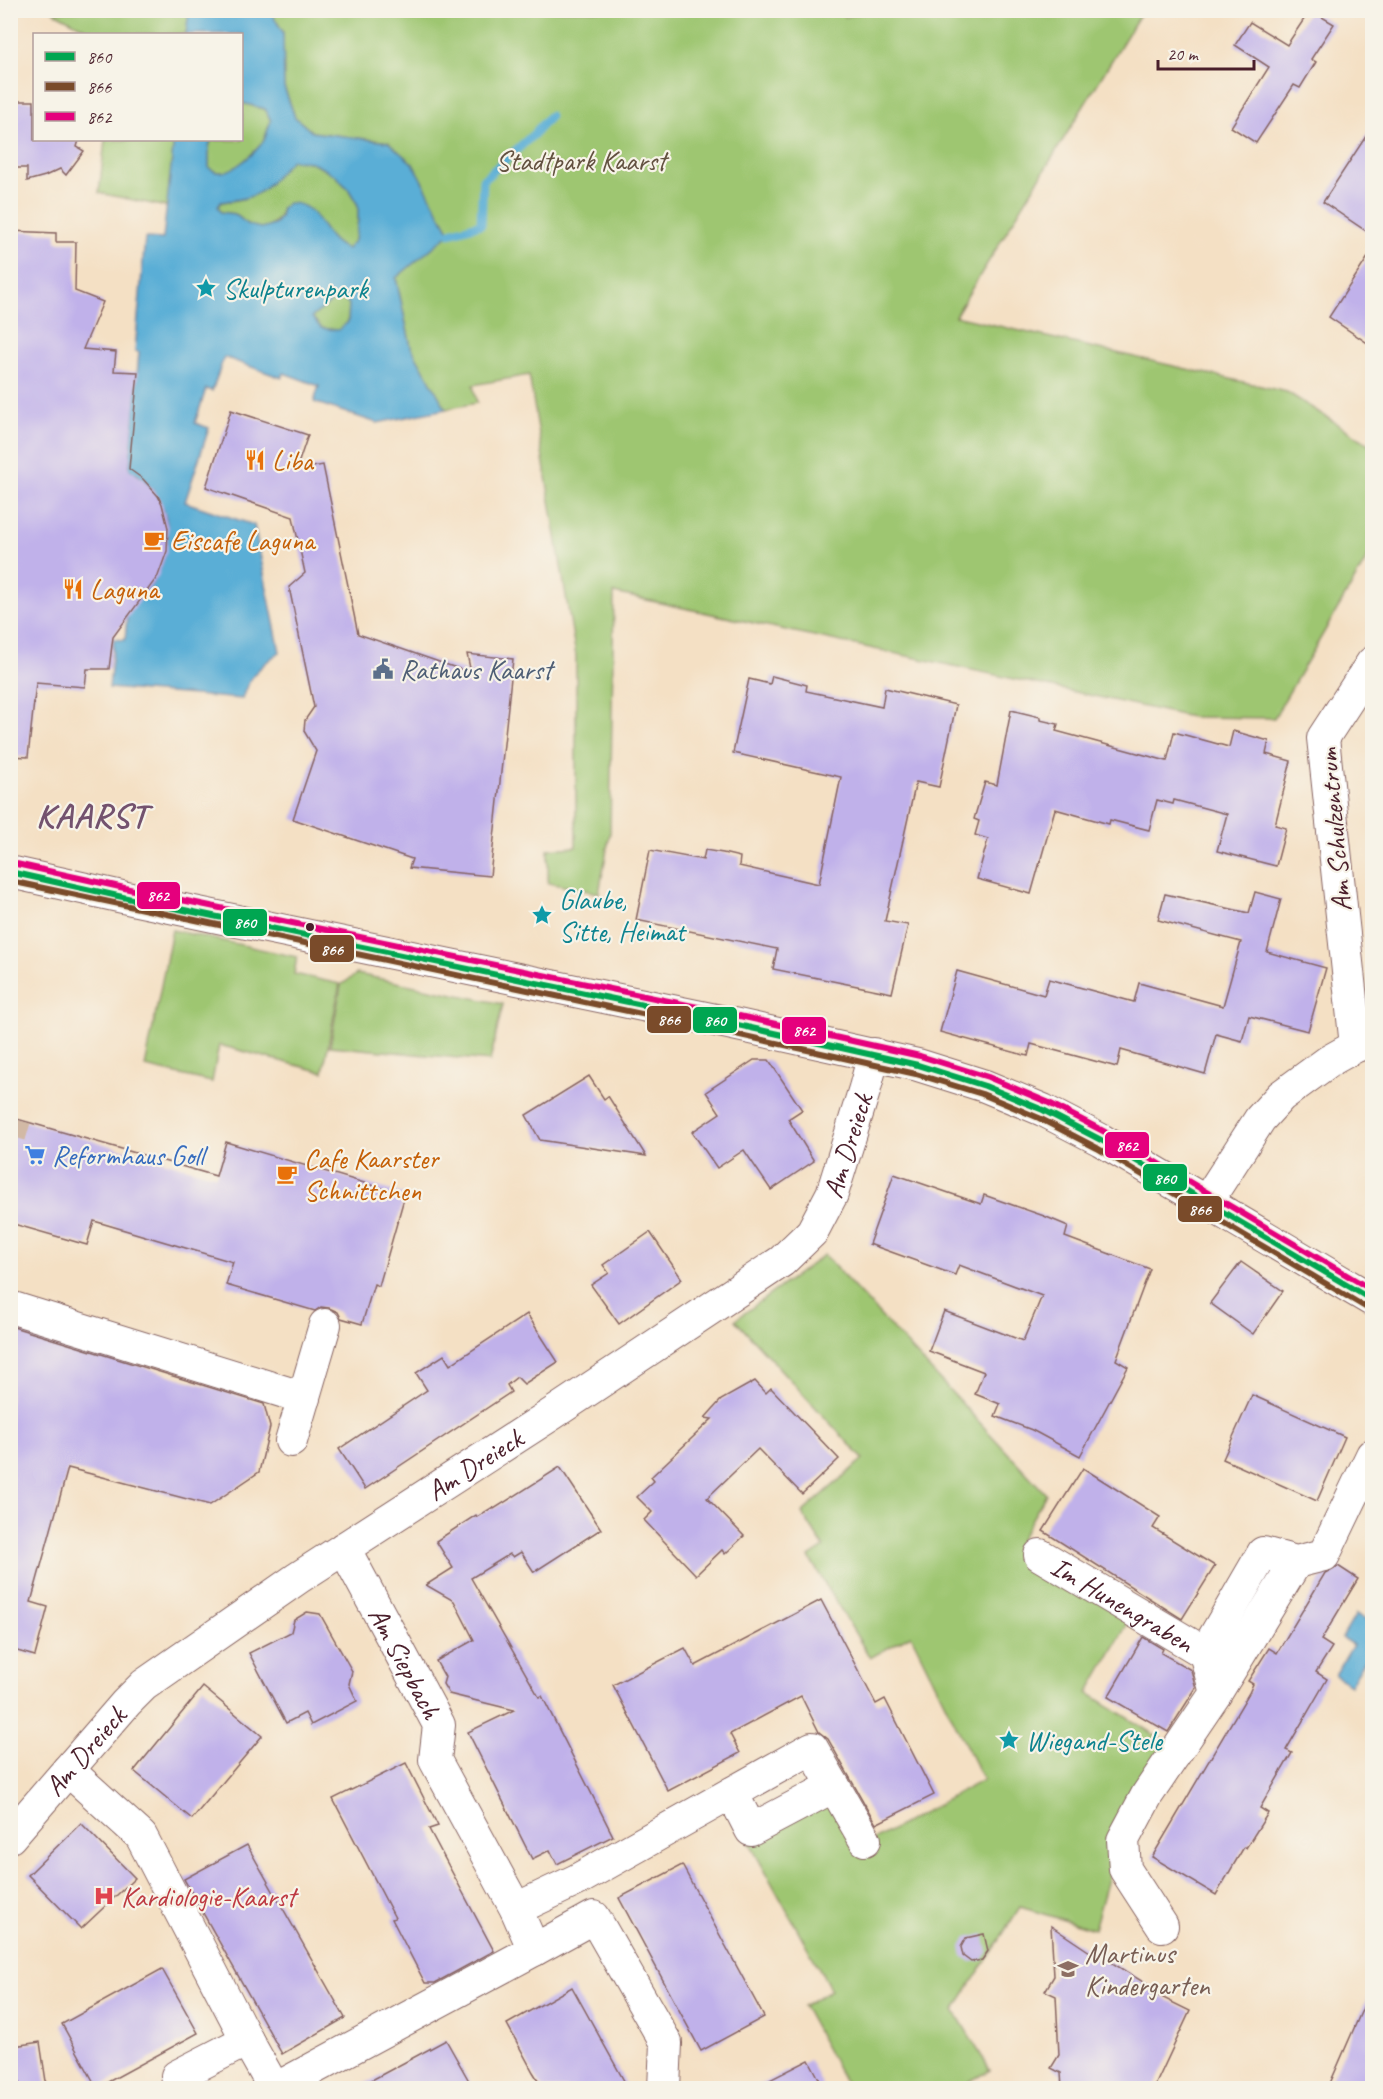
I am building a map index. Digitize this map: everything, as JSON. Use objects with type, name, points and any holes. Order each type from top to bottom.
[{"type":"street","name":"Am Schulzentrum","points":[[1364,1043],[1323,738],[1372,663]]},
{"type":"street","points":[[10,872],[874,1054],[985,1086],[1043,1110],[1101,1140],[1372,1300]]},
{"type":"street","points":[[1207,1201],[1260,1119],[1281,1096],[1329,1061],[1364,1043]]},
{"type":"street","name":"Am Dreieck","points":[[10,1838],[144,1685],[344,1548],[782,1261],[812,1232],[832,1194],[866,1088],[874,1054]]},
{"type":"street","points":[[10,1307],[304,1398]]},
{"type":"street","points":[[291,1441],[325,1325]]},
{"type":"street","points":[[1162,1926],[1125,1869],[1123,1840],[1147,1795],[1215,1693],[1296,1562],[1324,1555],[1372,1455]]},
{"type":"street","name":"Am Siepbach","points":[[344,1548],[439,1725],[435,1760],[516,1910],[534,1950]]},
{"type":"street","name":"Im Hunengraben","points":[[1215,1693],[1205,1653],[1263,1553],[1296,1562]]},
{"type":"street","name":"Im Hunengraben","points":[[1041,1555],[1205,1653]]},
{"type":"street","points":[[516,1910],[577,1880],[812,1748],[865,1840]]},
{"type":"street","points":[[69,1770],[141,1836],[247,2040],[276,2088],[594,1917]]},
{"type":"street","points":[[732,1793],[751,1830],[834,1786]]},
{"type":"street","points":[[577,1880],[594,1917],[666,2043],[664,2088]]},
{"type":"street","points":[[172,2084],[247,2040]]},
{"type":"green space","name":"Stadtpark Kaarst","points":[[844,10],[845,17],[870,10],[1142,11],[955,316],[1287,392],[1372,446],[1372,550],[1274,718],[1191,717],[614,593],[610,833],[599,893],[548,883],[548,849],[576,847],[576,656],[529,375],[473,385],[477,403],[446,409],[411,347],[396,278],[450,232],[389,142],[312,132],[295,117],[284,87],[283,32],[270,11]]},
{"type":"green space","points":[[52,11],[189,11],[186,33],[94,33]]},
{"type":"green space","points":[[243,103],[265,109],[271,121],[265,138],[256,150],[237,166],[224,172],[217,172],[209,168],[211,141],[243,141]]},
{"type":"green space","points":[[105,141],[174,141],[167,207],[99,193]]},
{"type":"green space","points":[[292,160],[311,162],[335,175],[349,190],[358,205],[358,220],[355,240],[347,249],[330,238],[310,210],[282,208],[277,219],[263,228],[252,226],[235,214],[221,212],[218,207],[221,202],[257,193]]},
{"type":"green space","points":[[341,294],[349,304],[348,322],[338,331],[321,328],[312,317]]},
{"type":"green space","points":[[172,930],[297,957],[294,974],[340,984],[323,1072],[219,1045],[212,1082],[145,1067]]},
{"type":"green space","points":[[357,974],[503,1004],[490,1061],[330,1046],[341,985]]},
{"type":"green space","points":[[824,1255],[1046,1494],[1016,1547],[1132,1616],[1088,1693],[1169,1744],[1125,1818],[1094,1929],[1020,1907],[954,2010],[990,2070],[958,2088],[848,2088],[803,2006],[831,1990],[749,1842],[831,1799],[859,1848],[983,1780],[911,1635],[870,1658],[809,1557],[824,1547],[802,1513],[863,1459],[735,1320]]},
{"type":"water","points":[[189,11],[270,11],[283,32],[284,87],[295,117],[312,132],[388,142],[413,164],[450,233],[396,278],[411,347],[446,409],[377,423],[314,402],[319,386],[284,373],[282,378],[224,357],[212,391],[206,389],[195,423],[209,428],[185,502],[254,525],[280,652],[256,672],[242,699],[109,688],[114,639],[125,640],[132,562],[147,591],[161,566],[167,539],[167,525],[159,499],[143,479],[129,470],[139,352],[135,351],[145,238],[163,239],[174,141],[211,141],[209,168],[216,172],[230,170],[256,150],[264,140],[271,121],[265,109],[243,103],[243,33],[186,33]],"holes":[[[292,160],[311,162],[335,175],[349,190],[358,205],[355,240],[347,249],[331,238],[314,214],[299,204],[288,203],[282,208],[275,224],[261,228],[248,225],[235,214],[221,212],[218,207],[221,202],[259,192],[268,186]],[[340,295],[349,304],[348,322],[338,330],[321,328],[312,317]]]},
{"type":"water","points":[[1356,1614],[1372,1624],[1372,1649],[1350,1685],[1335,1675],[1353,1645],[1342,1638]]},
{"type":"building","points":[[1310,10],[1334,24],[1311,59],[1316,62],[1300,88],[1294,85],[1256,143],[1231,127],[1269,67],[1235,45],[1250,22],[1287,45]]},
{"type":"building","points":[[10,101],[33,101],[33,141],[79,141],[77,147],[84,151],[66,175],[60,169],[27,181],[27,168],[15,168],[15,158],[10,158]]},
{"type":"building","points":[[1372,127],[1372,235],[1323,202]]},
{"type":"building","points":[[10,231],[56,233],[56,242],[76,242],[75,291],[103,302],[83,349],[116,352],[114,371],[138,372],[129,469],[143,479],[158,496],[168,528],[167,551],[158,576],[113,637],[109,669],[87,669],[85,687],[36,683],[28,757],[10,756]]},
{"type":"building","points":[[1372,251],[1372,346],[1329,317]]},
{"type":"building","name":"Rathaus Kaarst","points":[[231,410],[308,435],[296,470],[323,465],[358,634],[471,673],[467,654],[513,659],[490,876],[409,868],[412,859],[293,819],[316,751],[304,731],[305,720],[314,707],[289,587],[305,573],[293,517],[206,487]]},
{"type":"building","points":[[772,676],[807,685],[806,691],[882,707],[885,688],[956,705],[939,787],[916,782],[885,921],[908,925],[892,993],[773,969],[777,949],[636,920],[650,850],[703,860],[705,850],[723,853],[740,857],[739,866],[819,884],[841,777],[733,753],[749,679],[770,684]]},
{"type":"building","points":[[1011,710],[1058,724],[1056,731],[1167,761],[1174,732],[1229,747],[1233,731],[1269,741],[1266,754],[1291,761],[1275,825],[1286,828],[1276,866],[1217,851],[1227,814],[1174,800],[1173,804],[1157,800],[1149,830],[1110,820],[1109,824],[1055,809],[1031,894],[977,879],[988,839],[975,835],[979,821],[974,819],[985,782],[997,785]]},
{"type":"building","points":[[1255,892],[1281,899],[1267,952],[1326,968],[1308,1031],[1249,1016],[1242,1041],[1216,1034],[1205,1074],[1121,1050],[1117,1067],[1031,1044],[1028,1056],[940,1032],[957,971],[1044,995],[1049,979],[1134,1002],[1139,983],[1223,1006],[1241,942],[1158,920],[1165,894],[1249,913]]},
{"type":"building","points":[[754,1060],[769,1060],[802,1110],[788,1119],[814,1161],[771,1190],[744,1150],[717,1168],[692,1132],[720,1113],[706,1092]]},
{"type":"building","points":[[589,1076],[604,1099],[608,1096],[646,1156],[540,1140],[526,1115]]},
{"type":"building","points":[[10,1117],[216,1176],[226,1142],[405,1195],[379,1286],[374,1284],[362,1324],[341,1318],[338,1312],[329,1308],[321,1307],[315,1311],[226,1285],[233,1262],[94,1221],[87,1245],[10,1223]]},
{"type":"building","points":[[894,1174],[981,1204],[984,1195],[1044,1216],[1068,1226],[1065,1237],[1150,1269],[1116,1360],[1128,1367],[1080,1456],[1032,1430],[995,1416],[1000,1404],[975,1394],[984,1372],[929,1351],[944,1311],[1023,1341],[1042,1296],[959,1265],[955,1275],[869,1244]]},
{"type":"building","points":[[650,1232],[682,1279],[619,1324],[591,1285],[609,1273],[603,1265]]},
{"type":"building","points":[[1241,1262],[1283,1291],[1253,1334],[1210,1303]]},
{"type":"building","points":[[527,1314],[558,1362],[524,1384],[517,1377],[507,1385],[511,1392],[365,1489],[339,1449],[427,1390],[416,1373],[444,1355],[450,1365]]},
{"type":"building","points":[[10,1326],[264,1404],[270,1427],[259,1472],[210,1505],[68,1468],[31,1602],[48,1607],[35,1656],[10,1649]]},
{"type":"building","points":[[755,1381],[766,1393],[771,1388],[839,1459],[802,1494],[758,1449],[707,1498],[744,1536],[725,1554],[722,1550],[696,1575],[644,1520],[652,1512],[637,1497],[654,1481],[651,1477],[712,1419],[705,1418],[721,1400]]},
{"type":"building","points":[[1252,1395],[1345,1437],[1317,1501],[1223,1459]]},
{"type":"building","points":[[560,1467],[601,1529],[534,1572],[521,1552],[513,1557],[510,1554],[471,1578],[539,1697],[542,1696],[613,1836],[557,1864],[550,1850],[532,1859],[468,1732],[514,1710],[449,1694],[443,1684],[445,1677],[436,1661],[474,1640],[454,1601],[426,1585],[453,1568],[436,1541],[476,1515],[477,1517],[493,1507],[494,1509]]},
{"type":"building","points":[[1083,1468],[1160,1517],[1153,1528],[1215,1566],[1182,1619],[1043,1531]]},
{"type":"building","points":[[1338,1566],[1358,1579],[1321,1640],[1332,1647],[1316,1672],[1327,1679],[1286,1750],[1292,1753],[1260,1808],[1268,1813],[1246,1848],[1244,1847],[1216,1895],[1152,1857],[1249,1693],[1253,1684],[1248,1681],[1269,1648],[1277,1653],[1325,1573]]},
{"type":"building","points":[[821,1600],[876,1704],[885,1699],[934,1795],[876,1824],[828,1739],[819,1732],[801,1696],[730,1734],[740,1753],[668,1791],[613,1685],[685,1648],[695,1666]]},
{"type":"building","points":[[307,1612],[320,1614],[352,1671],[349,1684],[357,1701],[311,1725],[305,1713],[286,1723],[249,1653],[291,1632],[294,1620]]},
{"type":"building","points":[[1143,1637],[1163,1649],[1161,1653],[1191,1670],[1196,1688],[1168,1732],[1108,1697]]},
{"type":"building","points":[[203,1687],[262,1736],[192,1819],[134,1771]]},
{"type":"building","points":[[406,1763],[438,1826],[429,1829],[494,1951],[435,1983],[425,1983],[392,1919],[395,1918],[333,1799]]},
{"type":"building","points":[[81,1823],[135,1878],[81,1929],[28,1875]]},
{"type":"building","points":[[247,1845],[345,2018],[282,2054],[184,1879]]},
{"type":"building","points":[[682,1865],[764,2017],[701,2051],[619,1898]]},
{"type":"building","points":[[1051,1926],[1090,1952],[1093,1951],[1153,1988],[1151,1992],[1190,2011],[1154,2088],[1062,2088],[1061,2073],[1051,2068],[1059,2055],[1056,1996],[1045,1991],[1054,1976]]},
{"type":"building","points":[[984,1934],[988,1951],[982,1960],[971,1962],[963,1956],[961,1947],[966,1938]]},
{"type":"building","points":[[162,1969],[198,2033],[97,2088],[62,2024]]},
{"type":"building","points":[[572,1987],[628,2088],[543,2088],[533,2072],[507,2024]]},
{"type":"building","points":[[1372,1987],[1372,2088],[1328,2088]]},
{"type":"building","points":[[446,2040],[473,2088],[357,2088]]},
{"type":"building","points":[[40,2042],[47,2088],[20,2088],[14,2046]]},
{"type":"building","points":[[809,2060],[824,2088],[754,2088]]},
{"type":"waterway","points":[[450,233],[481,224],[483,180],[534,134],[550,116]]},
{"type":"tunnel","points":[[10,1136],[15,1119]]},
{"type":"transit line","name":"862","points":[[12,863],[717,1011],[920,1056],[988,1077],[1047,1102],[1105,1132],[1372,1290]]},
{"type":"transit line","name":"860","points":[[10,872],[715,1020],[918,1065],[985,1086],[1043,1110],[1101,1140],[1372,1300]]},
{"type":"transit line","name":"866","points":[[10,881],[713,1029],[916,1074],[982,1094],[1039,1118],[1097,1148],[1367,1308]]},
{"type":"place","name":"Skulpturenpark","points":[[206,288]]},
{"type":"place","name":"Liba","points":[[255,460]]},
{"type":"place","name":"Eiscafe Laguna","points":[[154,540]]},
{"type":"place","name":"Laguna","points":[[73,589]]},
{"type":"place","name":"Rathaus Kaarst","points":[[383,669]]},
{"type":"place","name":"Glaube, Sitte, Heimat","points":[[542,915]]},
{"type":"place","name":"Reformhaus Goll","points":[[35,1155]]},
{"type":"place","name":"Cafe Kaarster Schnittchen","points":[[287,1174]]},
{"type":"place","name":"Wiegand-Stele","points":[[1009,1740]]},
{"type":"place","name":"Kardiologie-Kaarst","points":[[104,1896]]},
{"type":"place","name":"Martinus Kindergarten","points":[[1068,1969]]},
{"type":"district","name":"KAARST","points":[[92,815]]}]
